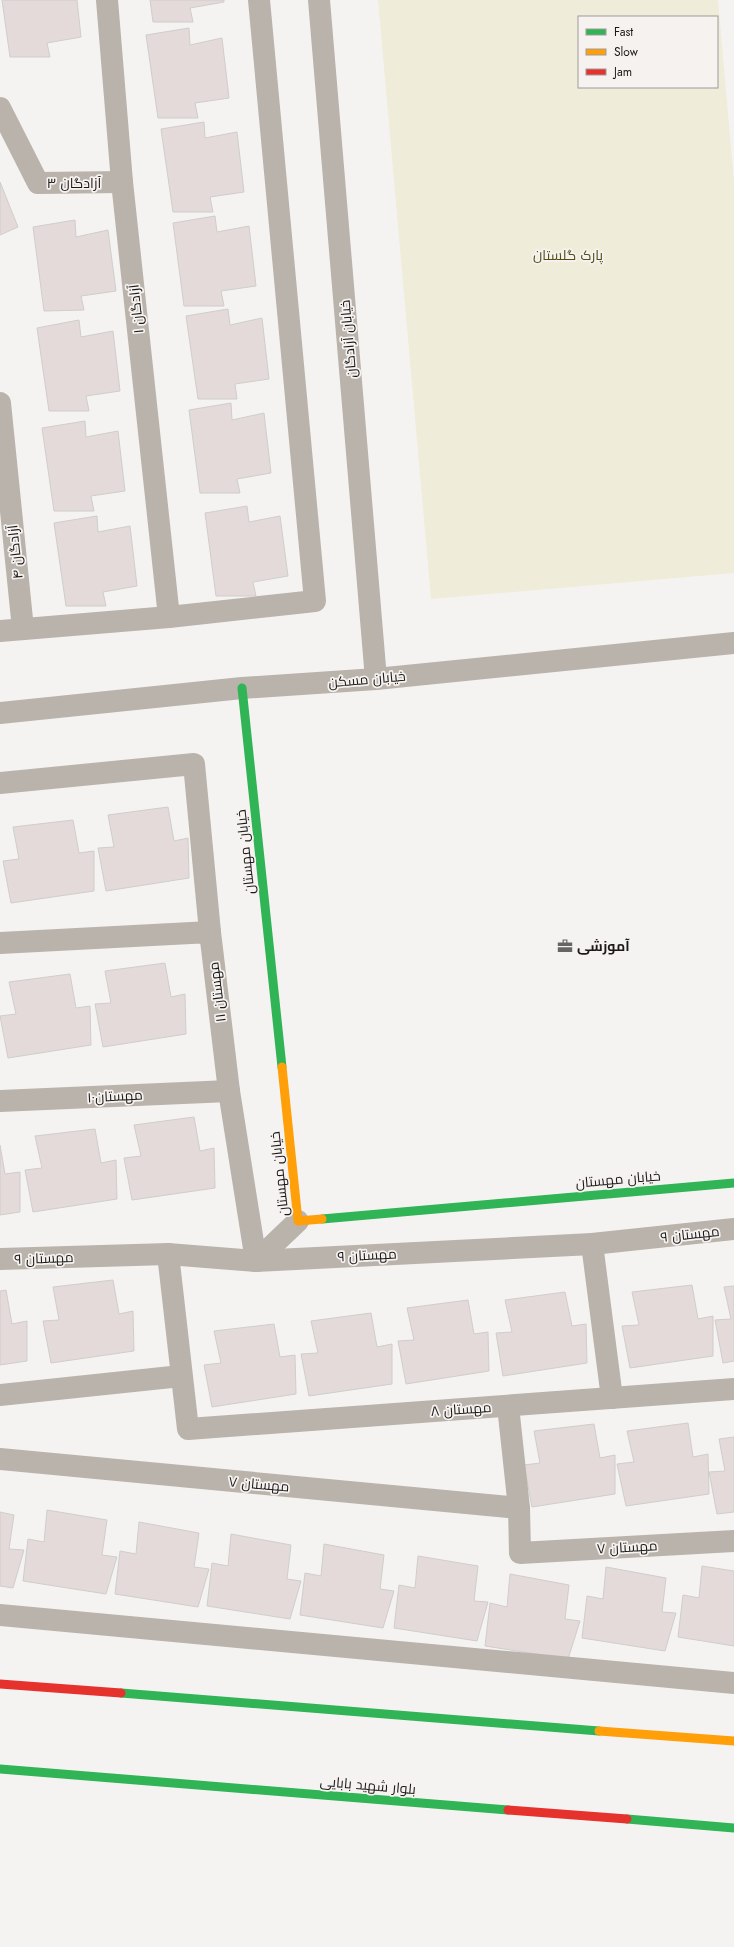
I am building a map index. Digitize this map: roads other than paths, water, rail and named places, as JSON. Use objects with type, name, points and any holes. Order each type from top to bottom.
[{"type":"main road","name":"خیابان مهستان","points":[[242,688],[298,1221],[734,1183]]},
{"type":"main road","points":[[0,1684],[734,1741]]},
{"type":"main road","name":"بلوار شهید بابایی","points":[[0,1769],[734,1828]]},
{"type":"street","name":"آزادگان ۱","points":[[107,0],[122,182],[169,617]]},
{"type":"street","points":[[0,631],[169,617],[315,601],[259,0]]},
{"type":"street","name":"خیابان آزادگان","points":[[319,0],[376,679]]},
{"type":"street","name":"آزادگان ۳","points":[[0,108],[38,183],[122,182]]},
{"type":"street","name":"آزادگان ۴","points":[[0,403],[23,629]]},
{"type":"street","name":"خیابان مسکن","points":[[0,713],[242,688],[376,679],[734,643]]},
{"type":"street","name":"مهستان ۱۱","points":[[0,783],[194,764],[210,932],[229,1091],[256,1261]]},
{"type":"street","points":[[0,943],[210,932]]},
{"type":"street","name":"مهستان۱۰","points":[[0,1101],[229,1091]]},
{"type":"street","points":[[256,1261],[298,1221]]},
{"type":"street","name":"مهستان ۹","points":[[0,1259],[168,1254],[256,1261],[592,1244],[734,1229]]},
{"type":"street","points":[[592,1244],[612,1398]]},
{"type":"street","points":[[0,1395],[181,1376],[168,1254]]},
{"type":"street","name":"مهستان ۸","points":[[181,1376],[188,1429],[734,1388]]},
{"type":"street","points":[[508,1406],[518,1508]]},
{"type":"street","name":"مهستان ۷","points":[[0,1459],[518,1508],[520,1553],[734,1541]]},
{"type":"street","points":[[0,1615],[734,1683]]},
{"type":"place","name":"آموزشی","points":[[565,946]]},
{"type":"park label","name":"پارک گلستان","points":[[568,255]]}]
